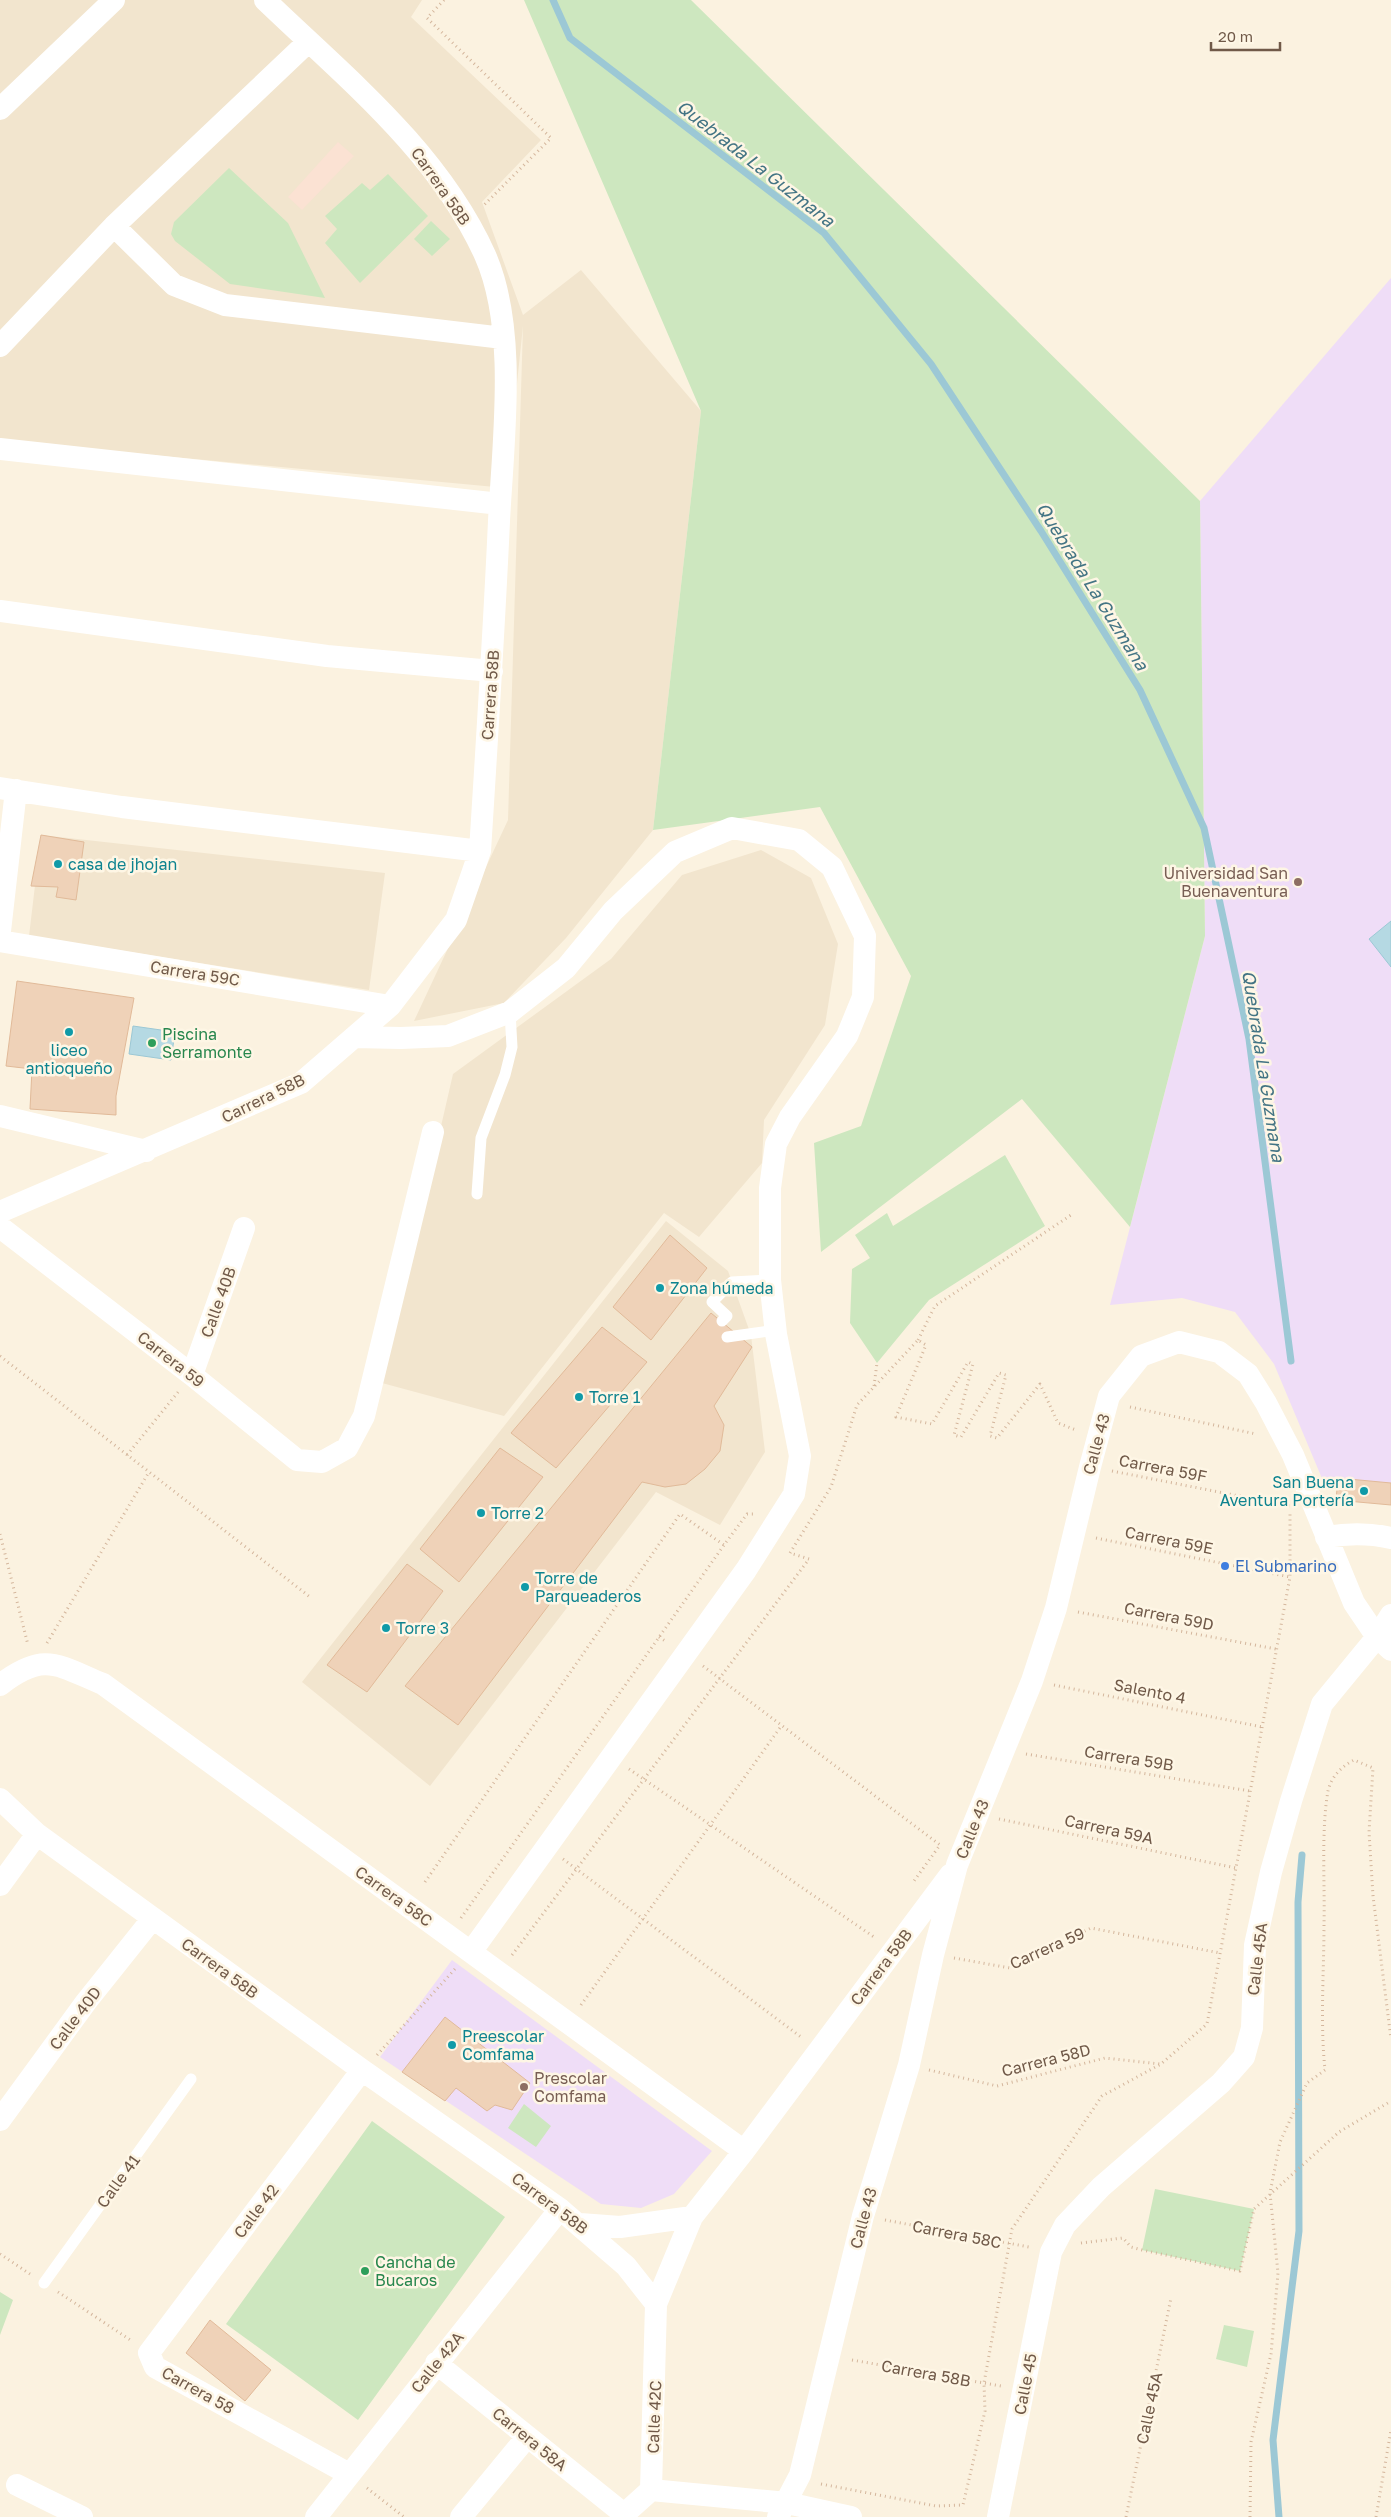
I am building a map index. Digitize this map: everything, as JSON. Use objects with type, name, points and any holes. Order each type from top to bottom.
[{"type":"street","points":[[0,108],[114,0]]},
{"type":"street","name":"Carrera 58B","points":[[0,1212],[301,1083],[390,1006],[456,920],[480,851],[492,671],[506,399],[499,294],[485,256],[467,221],[425,159],[386,116],[265,0]]},
{"type":"street","points":[[0,346],[114,226],[308,42]]},
{"type":"street","points":[[114,226],[174,285],[225,305],[503,338]]},
{"type":"street","points":[[0,449],[500,504]]},
{"type":"street","points":[[0,611],[327,656],[492,671]]},
{"type":"street","points":[[0,932],[8,789],[122,807],[480,851]]},
{"type":"street","points":[[354,1037],[448,1036],[510,1012],[566,968],[613,911],[675,852],[732,828],[799,840],[832,867],[865,936],[863,997],[847,1036],[790,1117],[776,1144],[770,1188],[770,1280],[776,1330],[800,1456],[794,1494],[746,1570],[471,1952]]},
{"type":"street","name":"Carrera 59C","points":[[0,941],[390,1006]]},
{"type":"street","points":[[0,1116],[146,1151]]},
{"type":"street","name":"Carrera 59","points":[[0,1227],[192,1375],[297,1460],[322,1462],[347,1448],[364,1416],[433,1132]]},
{"type":"street","name":"Calle 40B","points":[[192,1375],[244,1228]]},
{"type":"street","name":"Calle 43","points":[[782,2510],[798,2479],[863,2216],[909,2065],[933,1955],[957,1865],[1032,1681],[1056,1608],[1109,1396],[1140,1356],[1179,1342],[1219,1352],[1248,1374],[1266,1403],[1293,1455],[1354,1603],[1384,1643]]},
{"type":"street","points":[[1326,1537],[1345,1533],[1375,1534],[1391,1538]]},
{"type":"street","name":"Calle 45A","points":[[1051,2252],[1065,2225],[1101,2187],[1221,2083],[1244,2057],[1252,2028],[1256,1945],[1271,1872],[1322,1704],[1384,1643],[1391,1615]]},
{"type":"street","points":[[0,1685],[19,1670],[34,1664]]},
{"type":"street","name":"Carrera 58C","points":[[34,1664],[55,1664],[103,1684],[744,2152]]},
{"type":"street","name":"Carrera 58B","points":[[0,1799],[37,1834],[362,2070],[580,2224],[626,2266],[656,2304],[692,2217],[744,2152],[957,1865]]},
{"type":"street","points":[[0,1885],[37,1834]]},
{"type":"street","name":"Calle 40D","points":[[0,2120],[86,2002],[152,1918]]},
{"type":"street","name":"Calle 42","points":[[149,2353],[362,2070]]},
{"type":"street","name":"Calle 42A","points":[[316,2517],[436,2363],[560,2209]]},
{"type":"street","points":[[580,2224],[620,2227],[692,2217]]},
{"type":"street","name":"Calle 45","points":[[998,2517],[1051,2252]]},
{"type":"street","name":"Calle 42C","points":[[651,2490],[656,2304]]},
{"type":"street","name":"Carrera 58","points":[[149,2353],[155,2367],[349,2474]]},
{"type":"street","name":"Carrera 58A","points":[[436,2363],[622,2516]]},
{"type":"street","points":[[462,2517],[527,2438]]},
{"type":"street","points":[[17,2485],[82,2517]]},
{"type":"street","points":[[622,2516],[651,2490],[782,2510],[851,2517]]},
{"type":"lane","points":[[478,1194],[481,1138],[505,1075],[512,1047],[510,1012]]},
{"type":"lane","points":[[722,1321],[727,1316],[712,1302],[732,1282],[770,1280]]},
{"type":"lane","points":[[727,1337],[776,1330]]},
{"type":"lane","name":"Calle 41","points":[[44,2283],[191,2079]]},
{"type":"path","points":[[444,0],[427,18],[551,138],[467,221]]},
{"type":"path","points":[[499,1972],[809,1559],[790,1553],[831,1487],[857,1405],[918,1340],[935,1306],[1070,1214]]},
{"type":"path","points":[[918,1340],[926,1345],[896,1417],[932,1424],[968,1362],[973,1364],[954,1435],[962,1437],[999,1373],[1006,1375],[990,1436],[997,1438],[1040,1384],[1058,1423],[1097,1439]]},
{"type":"path","points":[[0,1356],[310,1597]]},
{"type":"path","points":[[874,1386],[877,1363]]},
{"type":"path","points":[[127,1455],[192,1375]]},
{"type":"path","points":[[1108,1402],[1256,1434],[1260,1442]]},
{"type":"path","name":"Carrera 59F","points":[[1090,1467],[1290,1506]]},
{"type":"path","points":[[34,1664],[150,1472]]},
{"type":"path","points":[[798,2479],[936,2506],[963,2505],[985,2411],[984,2384],[1012,2229],[1102,2096],[1161,2064],[1207,2024],[1290,1577],[1290,1506],[1287,1498]]},
{"type":"path","points":[[425,1882],[680,1514],[724,1545]]},
{"type":"path","points":[[449,1936],[746,1514],[762,1514]]},
{"type":"path","points":[[0,1534],[34,1664]]},
{"type":"path","name":"Carrera 59E","points":[[1074,1534],[1290,1577]]},
{"type":"path","name":"Carrera 59D","points":[[1056,1608],[1276,1649]]},
{"type":"path","points":[[719,1677],[940,1845],[913,1883]]},
{"type":"path","name":"Salento 4","points":[[1032,1681],[1262,1727]]},
{"type":"path","points":[[578,2008],[782,1725]]},
{"type":"path","name":"Carrera 59B","points":[[1003,1750],[1250,1791]]},
{"type":"path","points":[[1250,2517],[1251,2442],[1271,2354],[1278,2273],[1270,2193],[1280,2142],[1295,2108],[1307,2083],[1325,2070],[1321,2032],[1324,1981],[1325,1851],[1328,1789],[1341,1766],[1354,1760],[1373,1768],[1369,1832],[1373,1896],[1391,2039]]},
{"type":"path","points":[[643,1779],[874,1937]]},
{"type":"path","name":"Carrera 59A","points":[[978,1814],[1236,1868]]},
{"type":"path","points":[[576,1869],[801,2038]]},
{"type":"path","name":"Carrera 59","points":[[933,1955],[1010,1968],[1091,1928],[1220,1953]]},
{"type":"path","points":[[868,1944],[880,1929]]},
{"type":"path","points":[[362,2070],[471,1952]]},
{"type":"path","points":[[796,2045],[807,2030]]},
{"type":"path","name":"Carrera 58D","points":[[909,2065],[997,2086],[1105,2058],[1161,2064]]},
{"type":"path","points":[[1051,2252],[1072,2244],[1123,2238],[1131,2247],[1240,2271],[1254,2209],[1339,2132],[1391,2102]]},
{"type":"path","name":"Carrera 58C","points":[[863,2216],[1051,2252]]},
{"type":"path","name":"Carrera 58","points":[[0,2254],[149,2353]]},
{"type":"path","name":"Calle 45A","points":[[1126,2517],[1171,2298]]},
{"type":"path","name":"Carrera 58B","points":[[828,2356],[1023,2390]]},
{"type":"path","points":[[1376,2517],[1391,2430]]},
{"type":"path","points":[[349,2474],[404,2517]]},
{"type":"shaded area","points":[[0,0],[422,0],[411,17],[541,140],[482,202],[523,315],[581,270],[701,411],[653,830],[566,938],[504,1003],[414,1021],[508,820],[523,326],[506,488],[0,441]]},
{"type":"shaded area","points":[[338,142],[354,156],[302,210],[288,197]]},
{"type":"shaded area","name":"Universidad San Buenaventura","points":[[1391,278],[1391,1495],[1326,1488],[1274,1364],[1235,1312],[1182,1298],[1110,1305],[1205,936],[1200,501]]},
{"type":"shaded area","points":[[41,835],[385,873],[369,990],[29,936]]},
{"type":"shaded area","points":[[761,850],[811,878],[838,944],[825,1025],[764,1120],[762,1163],[699,1237],[664,1213],[504,1416],[382,1383],[453,1074],[611,959],[682,875]]},
{"type":"shaded area","points":[[666,1221],[728,1271],[751,1335],[765,1452],[720,1525],[656,1492],[430,1786],[302,1682]]},
{"type":"shaded area","name":"Prescolar Comfama","points":[[452,1960],[712,2151],[674,2194],[641,2208],[601,2204],[380,2057]]},
{"type":"green space","points":[[524,0],[691,0],[1200,501],[1205,936],[1130,1227],[1022,1099],[821,1252],[814,1143],[861,1126],[911,976],[820,807],[653,830],[701,411]]},
{"type":"green space","points":[[229,168],[288,223],[325,298],[230,284],[175,241],[171,234],[174,222]]},
{"type":"green space","points":[[388,174],[428,216],[360,283],[325,243],[337,229],[325,216],[362,183],[370,190]]},
{"type":"green space","points":[[431,221],[450,239],[432,256],[414,239]]},
{"type":"green space","points":[[1005,1155],[1045,1226],[929,1300],[877,1363],[850,1323],[852,1269],[870,1258],[855,1235],[887,1213],[893,1226]]},
{"type":"green space","points":[[524,2104],[551,2126],[536,2147],[508,2128]]},
{"type":"green space","name":"Cancha de Bucaros","points":[[372,2121],[505,2217],[358,2420],[226,2324]]},
{"type":"green space","points":[[1155,2189],[1254,2209],[1240,2271],[1142,2250]]},
{"type":"green space","points":[[0,2292],[13,2300],[0,2335]]},
{"type":"green space","points":[[1224,2325],[1254,2331],[1247,2367],[1216,2359]]},
{"type":"water","points":[[1391,921],[1391,967],[1369,939]]},
{"type":"water","name":"Piscina Serramonte","points":[[133,1026],[175,1032],[171,1060],[129,1054]]},
{"type":"building","name":"casa de jhojan","points":[[41,835],[84,842],[76,900],[56,897],[58,887],[31,886]]},
{"type":"building","name":"liceo antioqueño","points":[[17,981],[134,998],[116,1096],[116,1115],[30,1109],[32,1069],[6,1066]]},
{"type":"building","name":"Zona húmeda","points":[[670,1235],[707,1268],[651,1340],[613,1307]]},
{"type":"building","name":"Torre de Parqueaderos","points":[[711,1313],[752,1347],[714,1406],[724,1425],[720,1451],[705,1469],[686,1484],[665,1487],[642,1482],[458,1725],[405,1686]]},
{"type":"building","name":"Torre 1","points":[[602,1327],[647,1362],[556,1468],[511,1433]]},
{"type":"building","name":"Torre 2","points":[[500,1448],[543,1477],[459,1582],[420,1549]]},
{"type":"building","name":"San Buena Aventura Portería","points":[[1338,1478],[1391,1483],[1391,1505],[1336,1500]]},
{"type":"building","name":"Torre 3","points":[[407,1564],[443,1591],[367,1692],[327,1665]]},
{"type":"building","name":"Preescolar Comfama","points":[[445,2017],[530,2083],[512,2110],[495,2105],[487,2111],[456,2088],[445,2101],[402,2072]]},
{"type":"building","points":[[210,2320],[271,2370],[245,2401],[186,2353]]},
{"type":"waterway","name":"Quebrada La Guzmana","points":[[553,0],[570,38],[824,233],[931,364],[1041,531],[1140,690],[1204,828],[1249,1039],[1291,1361]]},
{"type":"waterway","points":[[1279,2517],[1273,2440],[1299,2231],[1298,1902],[1302,1855]]},
{"type":"place","name":"casa de jhojan","points":[[58,864]]},
{"type":"place","name":"Universidad San Buenaventura","points":[[1298,882]]},
{"type":"place","name":"liceo antioqueño","points":[[69,1032]]},
{"type":"place","name":"Piscina Serramonte","points":[[152,1043]]},
{"type":"place","name":"Zona húmeda","points":[[660,1288]]},
{"type":"place","name":"Torre 1","points":[[579,1397]]},
{"type":"place","name":"San Buena Aventura Portería","points":[[1364,1491]]},
{"type":"place","name":"Torre 2","points":[[481,1513]]},
{"type":"place","name":"El Submarino","points":[[1225,1566]]},
{"type":"place","name":"Torre de Parqueaderos","points":[[525,1587]]},
{"type":"place","name":"Torre 3","points":[[386,1628]]},
{"type":"place","name":"Preescolar Comfama","points":[[452,2045]]},
{"type":"place","name":"Prescolar Comfama","points":[[524,2087]]},
{"type":"place","name":"Cancha de Bucaros","points":[[365,2271]]}]
